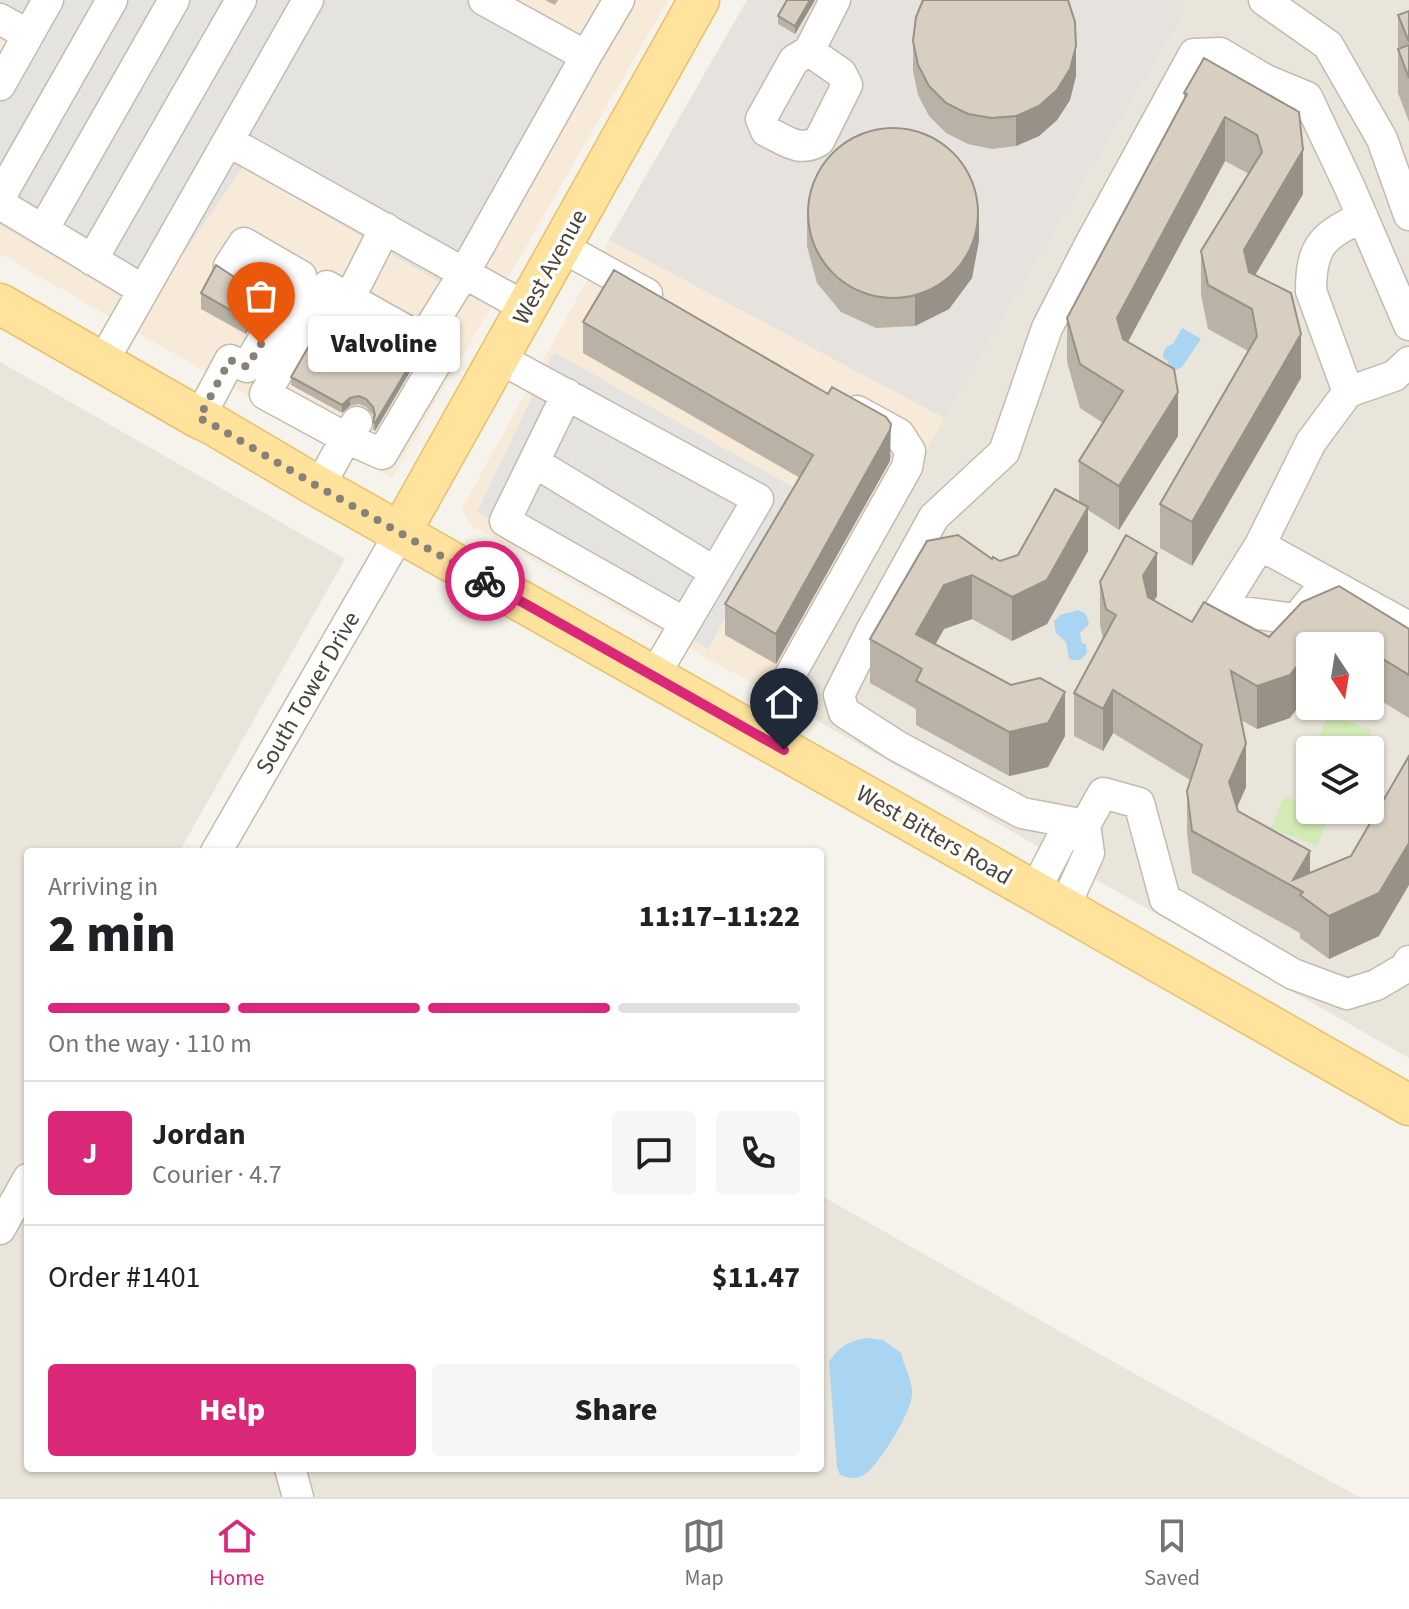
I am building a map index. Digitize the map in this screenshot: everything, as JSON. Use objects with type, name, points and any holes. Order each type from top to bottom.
[{"type":"main road","name":"West Avenue","points":[[400,533],[699,0]]},
{"type":"main road","name":"West Bitters Road","points":[[0,304],[1409,1105]]},
{"type":"street","points":[[0,85],[48,0]]},
{"type":"street","points":[[0,197],[112,0]]},
{"type":"street","points":[[43,230],[174,0]]},
{"type":"street","points":[[92,260],[241,0]]},
{"type":"street","points":[[102,363],[308,0]]},
{"type":"street","points":[[484,0],[586,56]]},
{"type":"street","points":[[385,228],[329,294],[265,394],[298,400],[352,430],[382,454],[418,343],[464,273],[619,0]]},
{"type":"street","points":[[809,51],[835,0]]},
{"type":"street","points":[[1264,0],[1328,45],[1382,139],[1409,215]]},
{"type":"street","points":[[0,19],[28,35]]},
{"type":"street","points":[[1085,825],[1022,813],[897,746],[844,712],[839,695],[934,517],[1004,452],[1047,328],[1194,54],[1220,53],[1266,80],[1307,97],[1409,325]]},
{"type":"street","points":[[228,141],[527,308]]},
{"type":"street","points":[[0,204],[143,290]]},
{"type":"street","points":[[1348,392],[1311,291],[1311,275],[1312,263],[1322,241],[1335,230],[1362,217]]},
{"type":"street","points":[[229,266],[244,243],[418,343],[567,394],[758,499],[654,676]]},
{"type":"street","points":[[562,247],[668,306]]},
{"type":"street","points":[[199,418],[230,360],[247,367],[329,294]]},
{"type":"street","points":[[1327,582],[1296,619],[1220,609],[1260,545],[1311,442],[1348,392],[1394,376],[1409,362]]},
{"type":"street","points":[[567,394],[505,521],[685,623]]},
{"type":"street","points":[[757,734],[907,467],[910,451],[899,434],[831,396]]},
{"type":"street","points":[[319,487],[352,430]]},
{"type":"street","points":[[534,462],[715,572]]},
{"type":"street","name":"South Tower Drive","points":[[218,848],[400,533]]},
{"type":"street","points":[[1260,545],[1409,627]]},
{"type":"street","points":[[1049,900],[1061,840],[1085,825],[1103,793],[1139,803],[1165,899],[1293,974],[1347,994],[1376,985],[1405,968],[1409,961]]},
{"type":"street","points":[[0,1229],[24,1186]]},
{"type":"street","points":[[291,1472],[298,1497]]},
{"type":"shaded area","points":[[0,0],[668,0],[392,478],[0,254]]},
{"type":"shaded area","points":[[0,0],[490,0],[598,55],[461,295],[243,167],[145,309],[0,225],[0,86],[29,40],[0,24]]},
{"type":"shaded area","points":[[747,0],[1169,0],[1188,10],[944,418],[609,240]]},
{"type":"shaded area","points":[[1169,0],[1409,0],[1409,1058],[790,705],[944,418],[1188,11]]},
{"type":"shaded area","points":[[609,240],[944,418],[790,705],[469,524],[462,509]]},
{"type":"shaded area","points":[[554,352],[796,489],[708,649],[477,512]]},
{"type":"shaded area","points":[[0,362],[345,559],[181,848],[24,848],[24,1472],[824,1472],[824,1197],[1359,1497],[0,1497]]},
{"type":"green space","points":[[1326,720],[1346,720],[1372,731],[1370,736],[1319,736]]},
{"type":"green space","points":[[1284,796],[1296,801],[1296,824],[1326,824],[1317,846],[1271,828]]},
{"type":"water","points":[[1182,328],[1201,339],[1182,367],[1176,370],[1169,366],[1163,355]]},
{"type":"water","points":[[1078,610],[1086,614],[1089,624],[1080,633],[1087,653],[1075,660],[1069,659],[1066,642],[1056,633],[1054,621],[1060,615]]},
{"type":"water","points":[[866,1338],[883,1340],[901,1353],[912,1395],[906,1414],[886,1450],[864,1475],[852,1478],[840,1475],[837,1467],[829,1362],[844,1346]]},
{"type":"building","points":[[787,0],[810,0],[795,26],[778,16]]},
{"type":"building","points":[[923,0],[1068,0],[1075,22],[1076,46],[1070,69],[1057,90],[1039,106],[1016,116],[992,118],[968,114],[946,103],[929,86],[918,65],[913,41],[916,17]]},
{"type":"building","points":[[1409,11],[1409,42],[1398,15]]},
{"type":"building","points":[[1409,45],[1409,78],[1398,49]]},
{"type":"building","points":[[1204,58],[1299,112],[1303,150],[1244,250],[1249,272],[1291,293],[1301,334],[1192,522],[1160,504],[1257,336],[1252,309],[1208,285],[1201,251],[1262,152],[1257,135],[1225,117],[1117,318],[1123,339],[1174,369],[1178,392],[1119,486],[1079,461],[1123,391],[1080,364],[1067,318]]},
{"type":"building","points":[[893,128],[925,135],[953,153],[971,181],[978,213],[971,245],[953,273],[925,291],[893,298],[861,291],[833,273],[815,245],[808,213],[815,181],[833,153],[861,135]]},
{"type":"building","points":[[216,265],[260,294],[246,319],[201,293]]},
{"type":"building","points":[[614,270],[828,394],[832,387],[886,417],[891,424],[776,634],[725,604],[813,455],[583,322]]},
{"type":"building","points":[[325,318],[331,325],[340,327],[349,325],[355,318],[417,353],[375,423],[373,407],[366,399],[359,396],[350,398],[342,405],[291,377]]},
{"type":"building","points":[[1055,489],[1088,507],[1047,580],[1012,597],[972,575],[944,585],[916,634],[1011,685],[1040,678],[1065,692],[1048,723],[1009,732],[916,681],[922,669],[870,639],[927,541],[958,535],[992,559],[1000,561],[1018,555]]},
{"type":"building","points":[[1126,535],[1157,553],[1143,576],[1148,597],[1192,622],[1204,602],[1269,637],[1302,602],[1339,586],[1409,629],[1409,675],[1384,660],[1384,632],[1296,632],[1296,667],[1290,675],[1257,686],[1231,671],[1246,744],[1229,782],[1238,811],[1310,851],[1293,880],[1351,856],[1370,824],[1384,824],[1384,799],[1409,756],[1409,843],[1379,893],[1329,916],[1300,895],[1303,892],[1192,831],[1187,791],[1202,745],[1113,690],[1103,709],[1074,693],[1116,615],[1106,609],[1100,582]]},
{"type":"way so far","points":[[261,344],[247,367],[230,360],[199,418],[485,581]]},
{"type":"place","name":"Valvoline","points":[[261,344]]},
{"type":"route","points":[[485,581],[784,750]]}]
